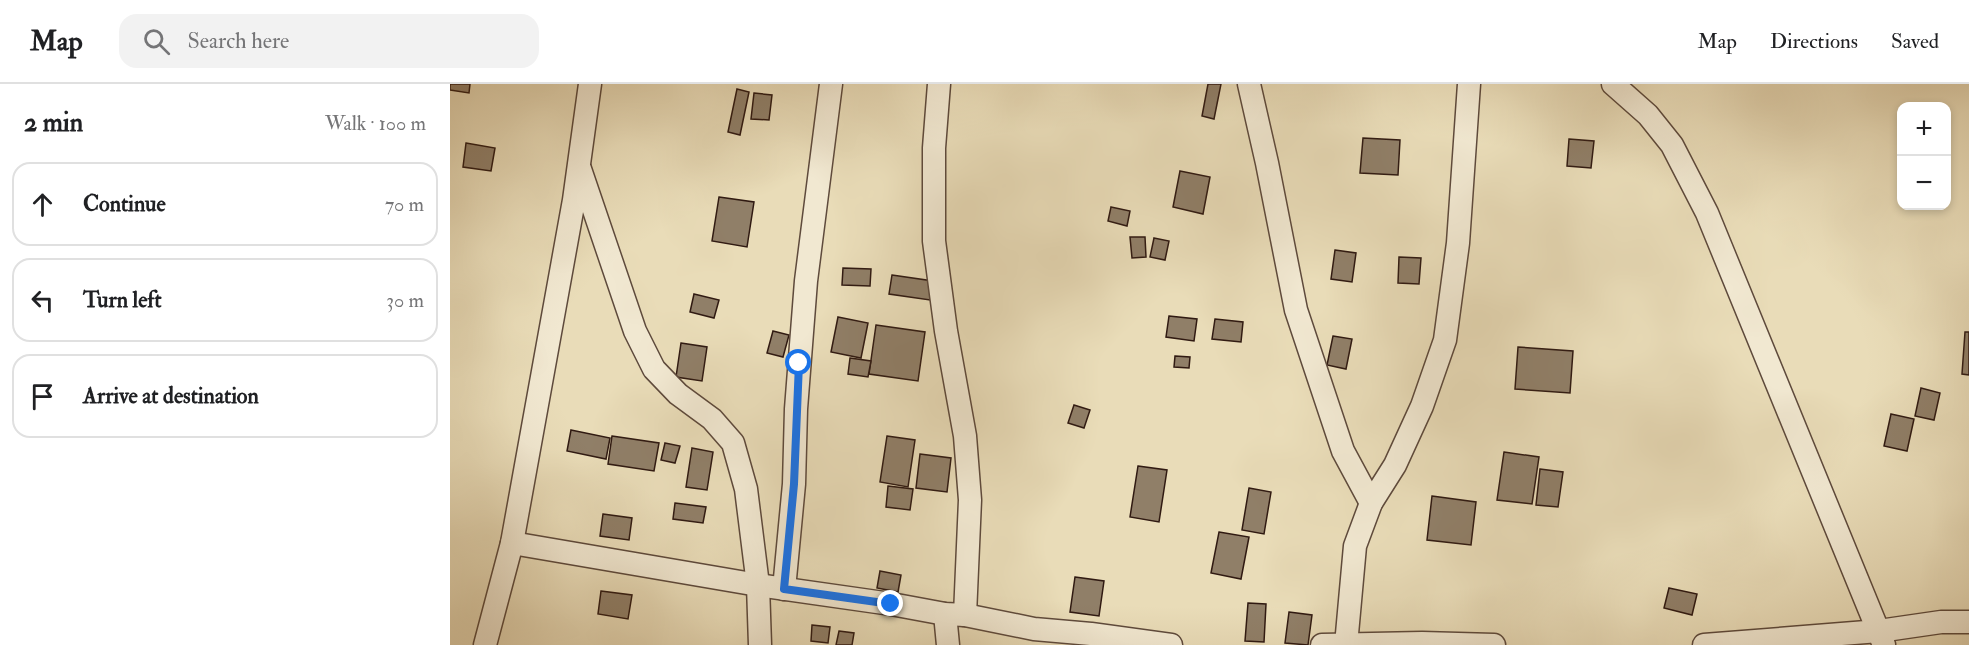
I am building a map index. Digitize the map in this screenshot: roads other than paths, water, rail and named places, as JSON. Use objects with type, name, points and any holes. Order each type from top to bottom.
[{"type":"street","points":[[485,645],[512,543],[579,165],[590,84]]},
{"type":"street","points":[[939,84],[934,148],[934,241],[946,331],[965,436],[970,500],[955,615],[948,645]]},
{"type":"street","points":[[1249,84],[1296,310],[1343,451],[1371,503]]},
{"type":"street","points":[[1346,644],[1355,546],[1371,503],[1395,465],[1422,406],[1445,340],[1458,243],[1469,84]]},
{"type":"street","points":[[1613,84],[1647,115],[1672,146],[1707,213],[1881,638]]},
{"type":"street","points":[[1635,84],[1647,115]]},
{"type":"street","points":[[784,589],[794,484],[796,410],[806,281],[834,85]]},
{"type":"street","points":[[579,165],[635,331],[654,369],[678,394],[712,419],[733,443],[746,489],[758,585],[760,645]]},
{"type":"street","points":[[512,543],[1034,629],[1172,645]]},
{"type":"street","points":[[1704,645],[1881,638],[1941,622],[1969,622]]},
{"type":"street","points":[[1322,645],[1494,645]]}]
